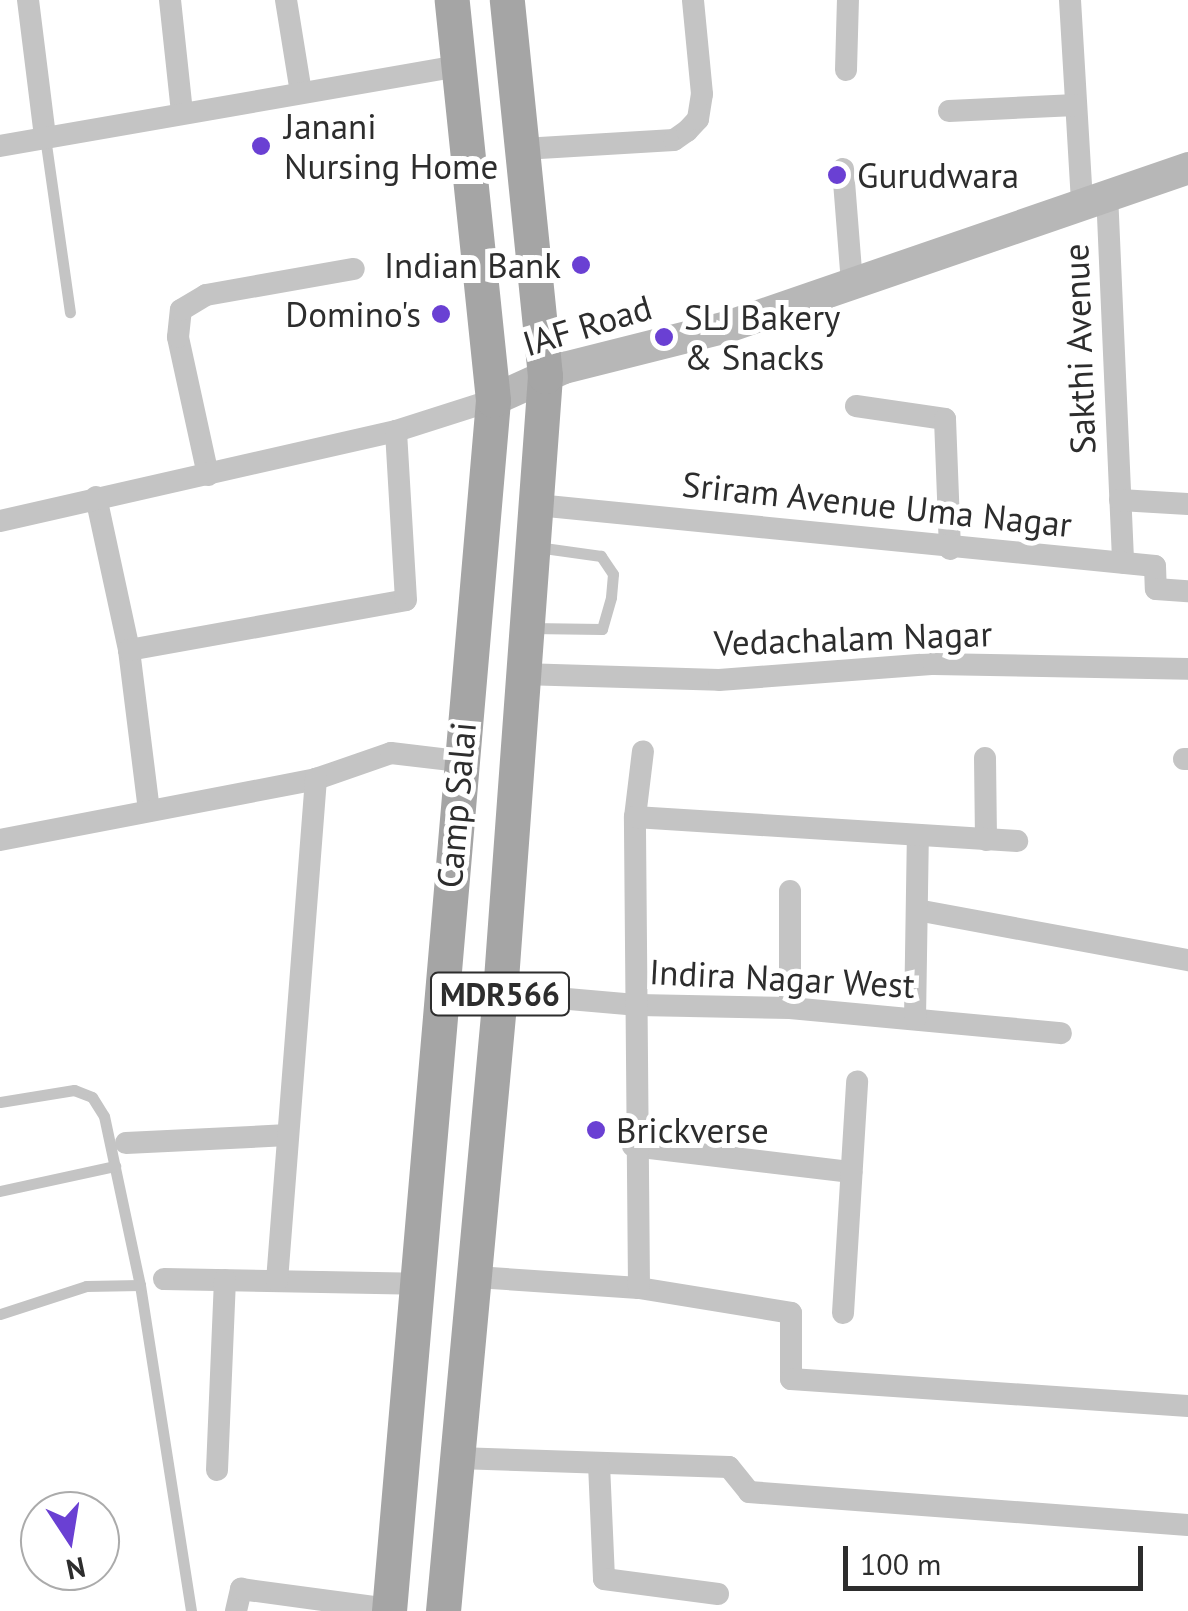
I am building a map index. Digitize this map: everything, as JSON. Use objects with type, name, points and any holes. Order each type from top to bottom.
[{"type":"main road","name":"Camp Salai","points":[[389,1610],[458,761],[493,400],[452,0]]},
{"type":"main road","name":"Camp Salai","points":[[443,1611],[500,993],[544,376],[507,0]]},
{"type":"street","points":[[28,0],[45,137]]},
{"type":"street","points":[[170,0],[182,113]]},
{"type":"street","points":[[286,0],[300,93]]},
{"type":"street","points":[[523,148],[674,140],[687,132],[698,119],[702,94],[693,0]]},
{"type":"street","points":[[846,70],[848,0]]},
{"type":"street","name":"Sakthi Avenue","points":[[1070,0],[1076,105],[1095,197],[1123,563]]},
{"type":"street","points":[[0,146],[459,66]]},
{"type":"street","points":[[949,111],[1076,105]]},
{"type":"street","name":"IAF Road","points":[[0,521],[396,430],[493,400],[544,376],[727,326],[1188,168]]},
{"type":"street","points":[[843,169],[852,283]]},
{"type":"street","points":[[208,474],[178,337],[181,310],[206,295],[354,268]]},
{"type":"street","points":[[856,406],[945,419],[950,549]]},
{"type":"street","points":[[129,650],[406,600],[396,430]]},
{"type":"street","points":[[96,497],[129,650],[149,811]]},
{"type":"street","points":[[1120,500],[1188,504]]},
{"type":"street","name":"Sriram Avenue Uma Nagar","points":[[537,505],[950,549],[1155,566],[1156,589],[1188,590]]},
{"type":"street","name":"Vedachalam Nagar","points":[[521,674],[719,680],[934,664],[1188,669]]},
{"type":"street","points":[[639,1288],[633,1146],[638,1006],[636,817],[644,751]]},
{"type":"street","points":[[0,840],[316,779],[391,753],[458,761]]},
{"type":"street","points":[[986,758],[986,840]]},
{"type":"street","points":[[276,1281],[316,779]]},
{"type":"street","points":[[636,817],[918,838],[1016,841]]},
{"type":"street","points":[[916,1019],[918,838]]},
{"type":"street","points":[[790,891],[790,1008]]},
{"type":"street","points":[[917,910],[1188,960]]},
{"type":"street","name":"Indira Nagar West","points":[[500,993],[638,1006],[790,1008],[1061,1033]]},
{"type":"street","points":[[843,1313],[857,1081]]},
{"type":"street","points":[[126,1143],[288,1135]]},
{"type":"street","points":[[633,1146],[850,1172]]},
{"type":"street","points":[[476,1277],[639,1288],[790,1313],[791,1379],[1188,1406]]},
{"type":"street","points":[[164,1280],[416,1284]]},
{"type":"street","points":[[217,1470],[226,1280]]},
{"type":"street","points":[[457,1458],[728,1467],[749,1492],[1188,1525]]},
{"type":"street","points":[[598,1464],[604,1580],[718,1594]]},
{"type":"street","points":[[236,1611],[240,1589],[389,1610]]},
{"type":"lane","points":[[45,137],[70,312]]},
{"type":"lane","points":[[526,627],[602,629],[611,597],[613,574],[601,556],[533,547]]},
{"type":"lane","points":[[0,1102],[74,1090],[92,1097],[104,1116],[140,1284],[192,1611]]},
{"type":"lane","points":[[0,1191],[115,1166]]},
{"type":"lane","points":[[0,1314],[86,1286],[140,1284]]},
{"type":"place","name":"Janani Nursing Home","points":[[261,146]]},
{"type":"place","name":"Gurudwara","points":[[837,175]]},
{"type":"place","name":"Indian Bank","points":[[581,265]]},
{"type":"place","name":"Domino's","points":[[441,314]]},
{"type":"place","name":"SLJ Bakery & Snacks","points":[[664,337]]},
{"type":"place","name":"Brickverse","points":[[596,1130]]}]
